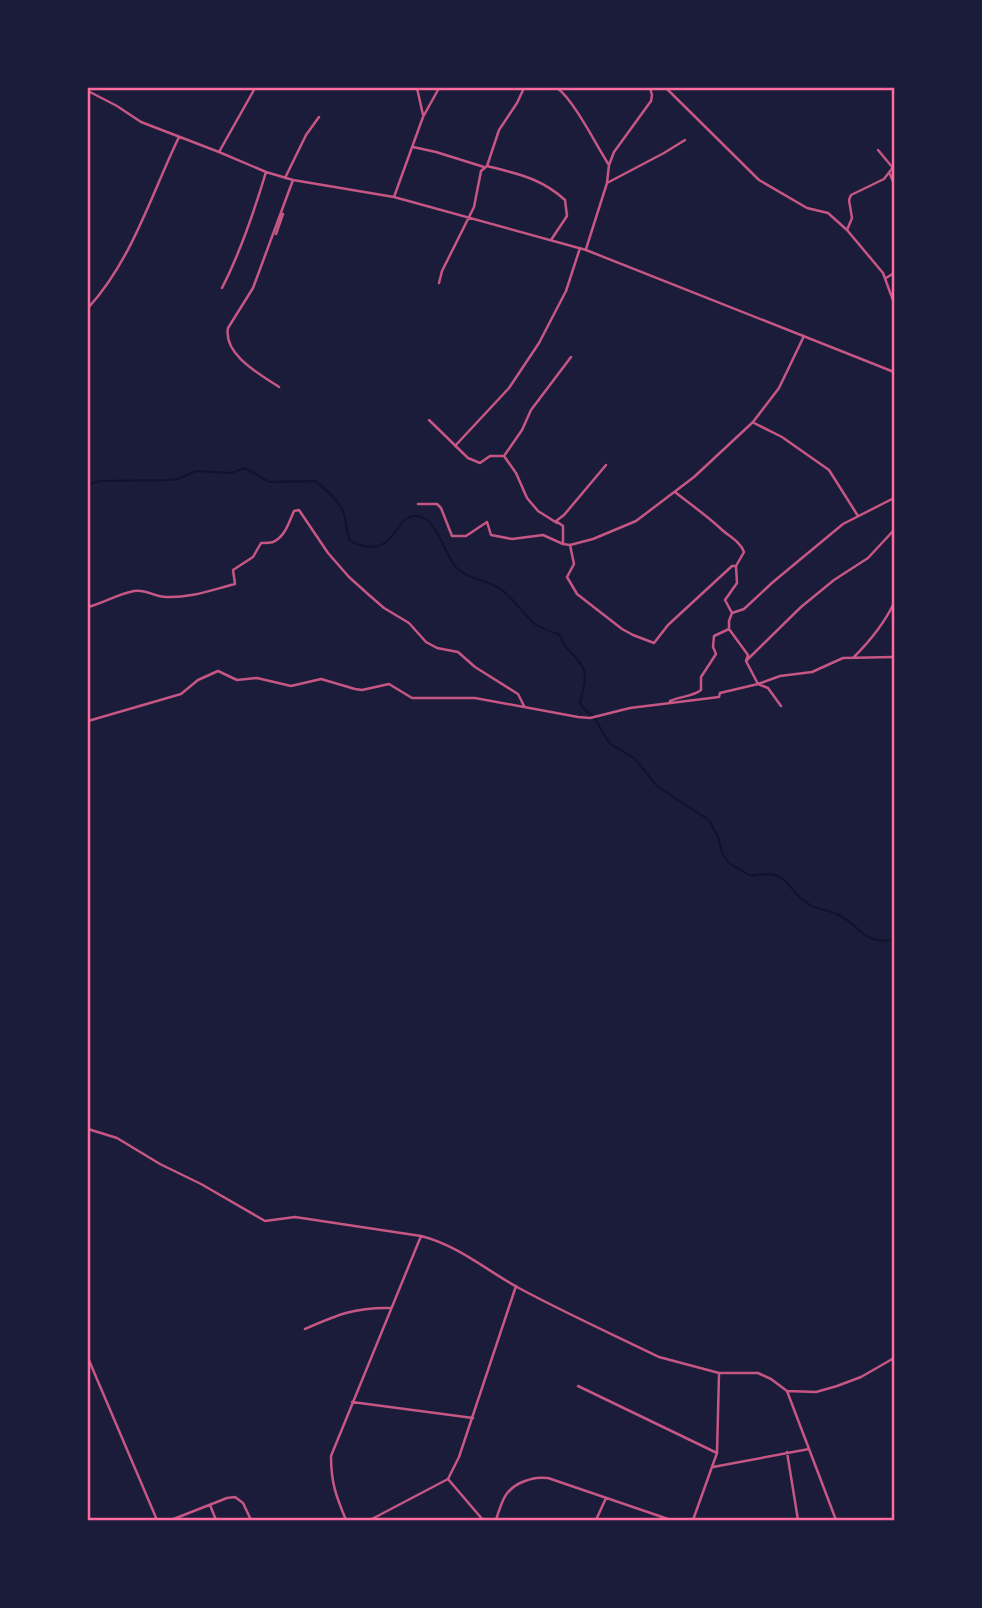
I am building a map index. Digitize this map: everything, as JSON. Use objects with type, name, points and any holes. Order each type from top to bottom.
[{"type":"street","points":[[219,152],[255,88]]},
{"type":"street","points":[[417,88],[423,117]]},
{"type":"street","points":[[394,197],[423,117],[439,88]]},
{"type":"street","points":[[439,283],[442,271],[474,207],[481,171],[486,166],[499,130],[524,88]]},
{"type":"street","points":[[557,88],[574,108],[609,165]]},
{"type":"street","points":[[586,250],[614,152],[651,101],[650,88]]},
{"type":"street","points":[[666,88],[759,180],[807,208],[828,213],[847,230],[886,278],[894,303]]},
{"type":"street","points":[[88,92],[117,106],[141,122],[266,172],[293,180],[394,197],[580,248],[894,372]]},
{"type":"street","points":[[285,178],[306,135],[319,117]]},
{"type":"street","points":[[88,307],[104,290],[140,227],[179,137]]},
{"type":"street","points":[[607,183],[685,140]]},
{"type":"street","points":[[412,146],[531,178],[553,189],[565,200],[567,216],[551,240]]},
{"type":"street","points":[[847,230],[852,218],[849,200],[851,195],[884,179],[894,167],[878,150]]},
{"type":"street","points":[[222,288],[252,219],[266,172]]},
{"type":"street","points":[[890,173],[894,184]]},
{"type":"street","points":[[279,387],[238,358],[227,336],[228,328],[253,288],[279,226],[293,180]]},
{"type":"street","points":[[455,446],[509,388],[539,343],[566,291],[580,248]]},
{"type":"street","points":[[886,278],[894,273]]},
{"type":"street","points":[[418,504],[437,504],[445,516],[452,537],[466,536],[487,522],[491,535],[512,539],[543,535],[570,545],[593,540],[636,521],[694,477],[753,422],[779,388],[804,336]]},
{"type":"street","points":[[504,456],[522,430],[531,410],[570,357]]},
{"type":"street","points":[[429,419],[468,458],[481,463],[490,457],[504,456]]},
{"type":"street","points":[[753,422],[782,437],[829,470],[858,516]]},
{"type":"street","points":[[504,456],[516,473],[527,498],[538,512],[563,526]]},
{"type":"street","points":[[563,526],[556,521],[564,516],[606,465]]},
{"type":"street","points":[[675,492],[709,517],[740,545],[744,552],[736,566],[737,583],[725,600],[732,613],[729,629],[748,655],[746,661],[758,684],[768,688],[780,706]]},
{"type":"street","points":[[732,613],[744,609],[843,524],[892,499],[894,501]]},
{"type":"street","points":[[88,607],[144,590],[164,597],[189,596],[235,584],[233,570],[253,557],[261,543],[272,542],[281,536],[294,512],[299,510],[328,553],[369,596],[409,623],[426,642],[437,648],[458,652],[475,667],[518,694],[524,706]]},
{"type":"street","points":[[563,526],[563,544]]},
{"type":"street","points":[[746,661],[801,607],[834,580],[868,558],[894,530]]},
{"type":"street","points":[[570,545],[574,565],[567,578],[577,594],[622,629],[654,643],[668,625],[732,566],[736,566]]},
{"type":"street","points":[[853,657],[868,643],[894,603]]},
{"type":"street","points":[[666,704],[701,690],[701,677],[716,654],[713,647],[714,636],[729,629]]},
{"type":"street","points":[[88,721],[181,694],[198,680],[218,671],[237,680],[257,678],[290,686],[321,679],[362,690],[389,684],[412,698],[475,698],[590,718],[630,708],[719,697],[720,693],[780,676],[812,672],[843,658],[894,657]]},
{"type":"street","points":[[88,1129],[117,1138],[265,1221],[295,1217],[438,1240],[516,1286],[659,1357],[719,1373],[758,1373],[771,1379],[787,1391],[836,1521]]},
{"type":"street","points":[[346,1521],[334,1491],[331,1456],[421,1236]]},
{"type":"street","points":[[370,1521],[447,1479],[459,1457],[473,1418],[516,1286]]},
{"type":"street","points":[[305,1329],[341,1313],[391,1308]]},
{"type":"street","points":[[88,1358],[158,1521]]},
{"type":"street","points":[[787,1391],[816,1392],[837,1387],[894,1358]]},
{"type":"street","points":[[693,1521],[717,1453],[719,1373]]},
{"type":"street","points":[[578,1386],[717,1453]]},
{"type":"street","points":[[352,1402],[473,1418]]},
{"type":"street","points":[[712,1467],[809,1448]]},
{"type":"street","points":[[787,1452],[797,1521]]},
{"type":"street","points":[[496,1521],[507,1491],[518,1483],[537,1477],[548,1478],[671,1521]]},
{"type":"street","points":[[447,1479],[483,1521]]},
{"type":"street","points":[[171,1521],[235,1497],[243,1503],[251,1521]]},
{"type":"street","points":[[596,1521],[606,1498]]},
{"type":"street","points":[[210,1505],[216,1521]]},
{"type":"waterway","points":[[88,484],[100,481],[178,479],[196,471],[231,473],[245,468],[269,482],[315,481],[341,507],[350,541],[366,546],[378,546],[387,542],[404,520],[411,516],[427,520],[458,569],[502,590],[535,624],[560,635],[584,672],[585,682],[580,703],[594,717],[609,743],[634,758],[658,787],[709,820],[729,863],[751,876],[764,874],[780,877],[810,905],[837,914],[868,937],[883,941],[894,940]]}]
